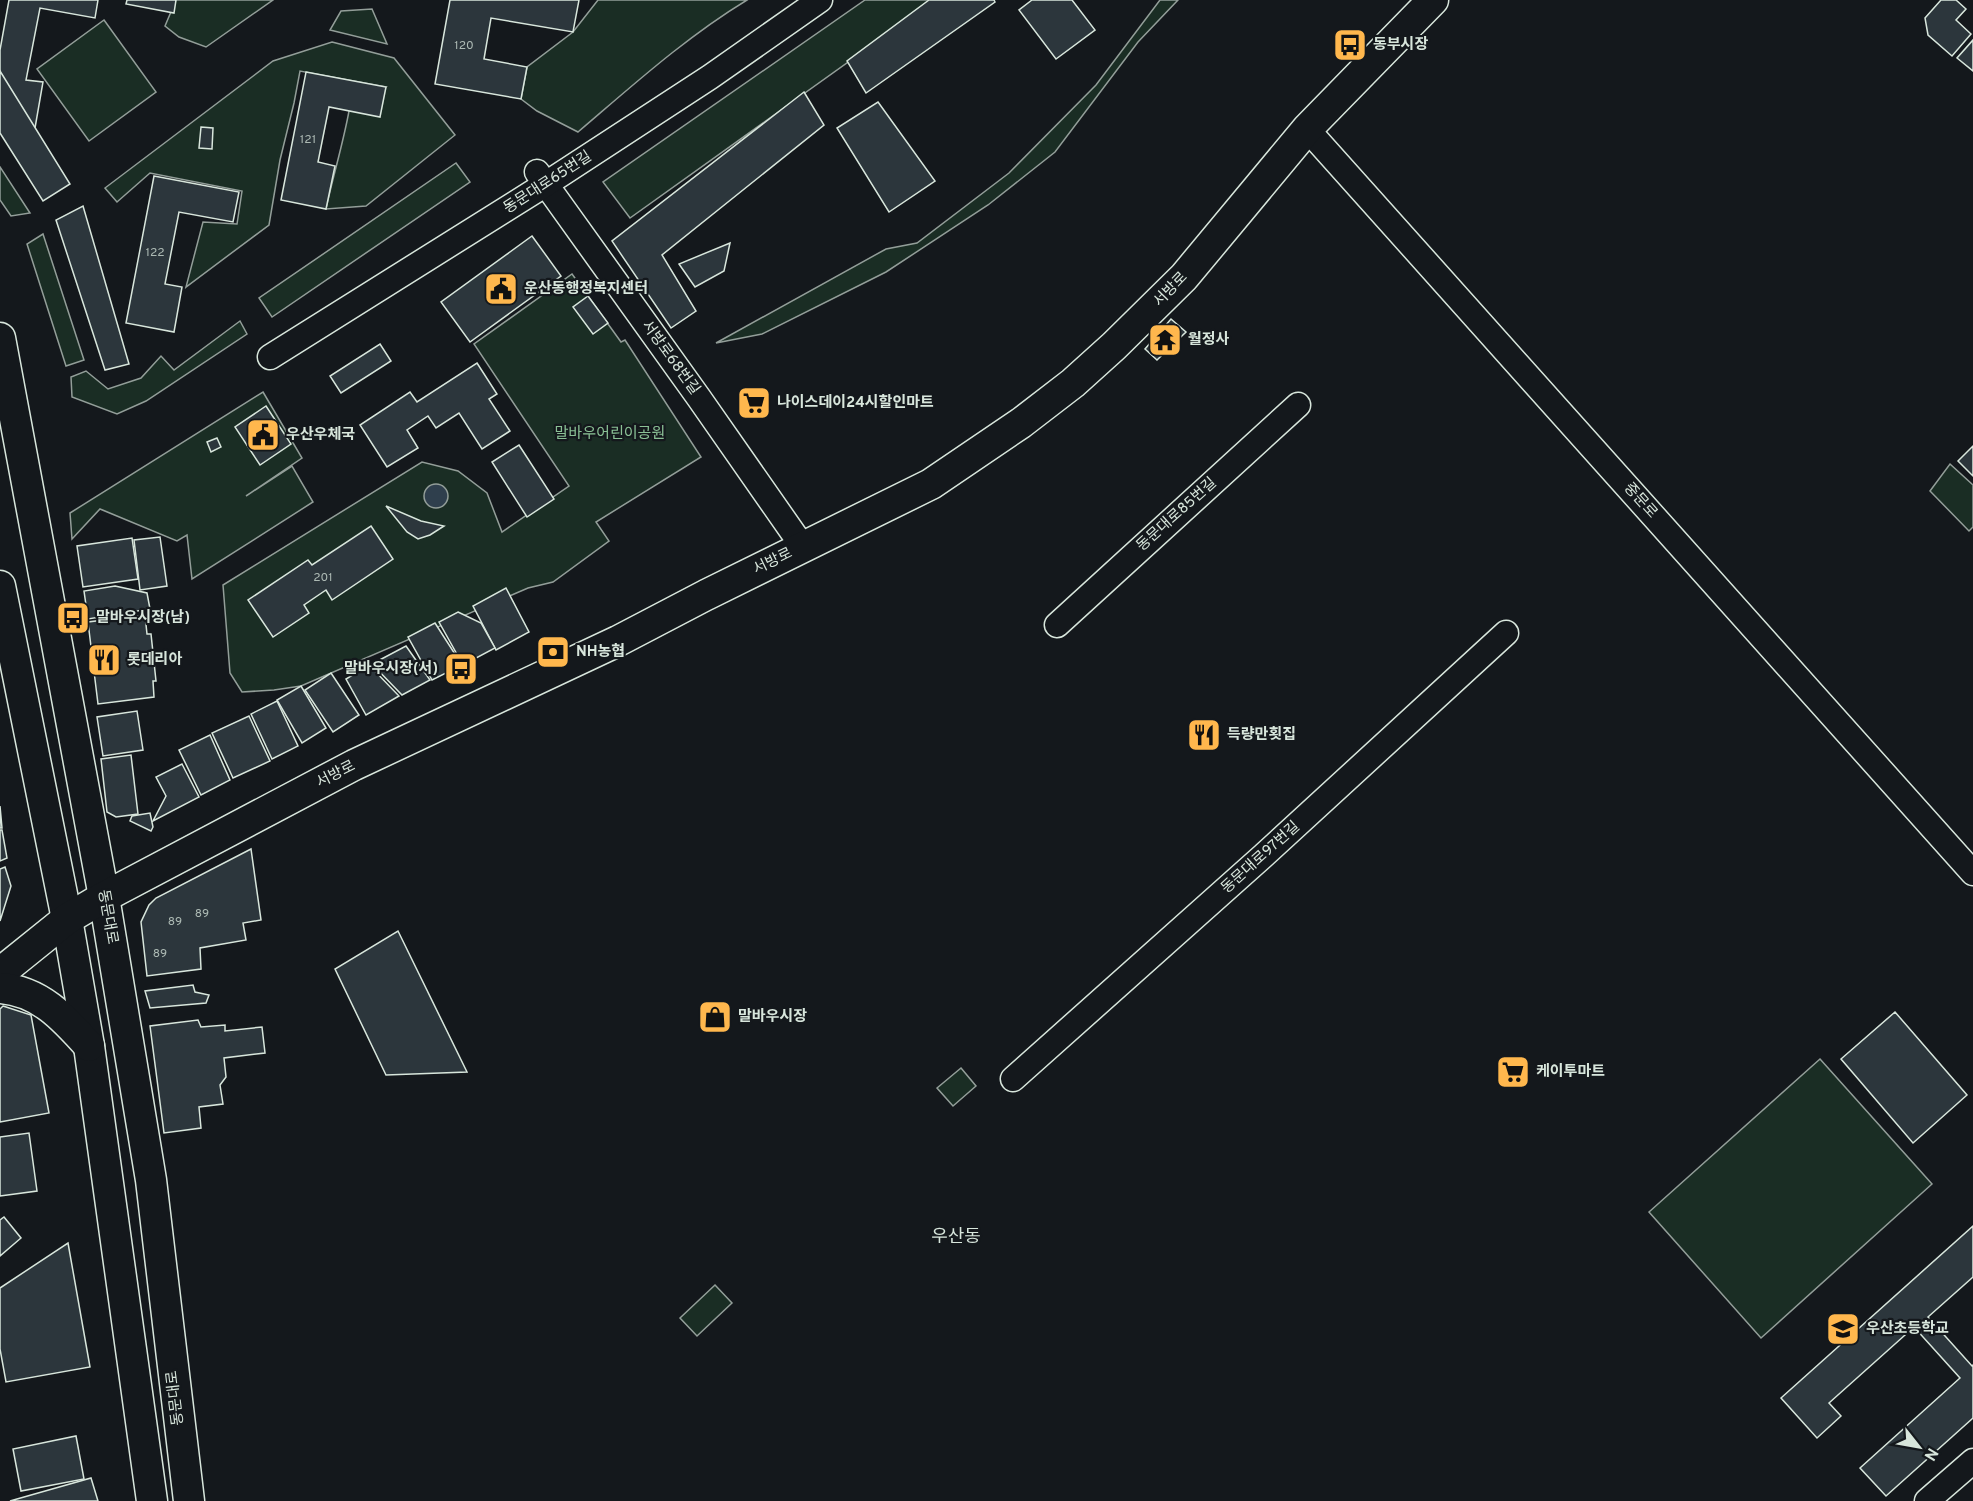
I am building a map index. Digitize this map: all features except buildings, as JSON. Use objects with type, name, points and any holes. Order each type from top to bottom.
[{"type":"main road","name":"서방로","points":[[0,973],[67,919],[104,897],[354,765],[618,641],[931,484],[1021,423],[1073,383],[1184,277],[1307,129],[1433,0]]},
{"type":"main road","name":"동문대로","points":[[0,338],[104,897],[151,1180],[189,1501]]},
{"type":"main road","points":[[0,586],[67,919],[89,1046],[152,1501]]},
{"type":"main road","points":[[0,988],[25,992],[43,1001],[62,1016],[89,1046]]},
{"type":"street","name":"동문대로65번길","points":[[270,357],[541,178],[710,77],[820,0]]},
{"type":"street","name":"중문로","points":[[1307,129],[1973,873]]},
{"type":"street","name":"서방로68번길","points":[[541,178],[803,547]]},
{"type":"street","name":"동문대로85번길","points":[[1057,625],[1298,405]]},
{"type":"street","name":"동문대로97번길","points":[[1013,1079],[1263,856],[1506,633]]},
{"type":"street","points":[[1927,1501],[1973,1461]]},
{"type":"green space","points":[[176,0],[273,0],[206,47],[179,37],[165,26]]},
{"type":"green space","points":[[598,0],[747,0],[681,46],[578,132],[537,111],[521,99],[527,67],[573,32]]},
{"type":"green space","points":[[865,0],[935,0],[630,218],[603,182]]},
{"type":"green space","points":[[1160,0],[1178,0],[1138,42],[1055,152],[988,205],[886,272],[762,334],[716,343],[886,249],[917,243],[1009,173],[1096,85]]},
{"type":"green space","points":[[372,9],[387,44],[330,30],[341,11]]},
{"type":"green space","points":[[104,20],[156,92],[89,141],[37,69]]},
{"type":"green space","points":[[332,42],[394,58],[455,135],[366,206],[326,209],[349,111],[386,87],[300,71],[280,160],[269,225],[186,287],[203,222],[237,224],[242,191],[150,173],[117,202],[105,188],[273,61]]},
{"type":"green space","points":[[456,163],[470,182],[272,317],[259,298]]},
{"type":"green space","points":[[0,167],[30,213],[11,216],[0,200]]},
{"type":"green space","points":[[43,234],[84,360],[66,366],[27,244]]},
{"type":"green space","name":"말바우어린이공원","points":[[572,274],[621,342],[625,340],[701,457],[596,522],[609,541],[553,582],[528,588],[301,686],[242,692],[230,673],[223,585],[422,462],[458,471],[487,493],[502,532],[569,486],[474,344]]},
{"type":"green space","points":[[240,321],[247,334],[146,401],[117,414],[72,397],[71,377],[86,371],[108,389],[141,378],[161,356],[174,370]]},
{"type":"green space","points":[[263,392],[302,458],[246,496],[292,466],[313,502],[192,579],[187,535],[177,541],[100,509],[72,539],[70,513]]},
{"type":"green space","points":[[1950,464],[1973,485],[1973,527],[1969,531],[1930,491]]},
{"type":"green space","points":[[1820,1059],[1932,1184],[1761,1338],[1649,1212]]},
{"type":"green space","points":[[961,1068],[976,1086],[953,1106],[937,1088]]},
{"type":"green space","points":[[715,1285],[732,1303],[697,1336],[680,1318]]},
{"type":"water","points":[[436,484],[441,485],[447,491],[447,501],[441,507],[436,508],[431,507],[425,501],[424,496],[425,491],[431,485]]},
{"type":"place","name":"동부시장","points":[[1350,45]]},
{"type":"place","name":"운산동행정복지센터","points":[[501,289]]},
{"type":"place","name":"월정사","points":[[1165,340]]},
{"type":"place","name":"나이스데이24시할인마트","points":[[754,403]]},
{"type":"place","name":"우산우체국","points":[[263,435]]},
{"type":"place","name":"말바우시장(남)","points":[[73,618]]},
{"type":"place","name":"NH농협","points":[[553,652]]},
{"type":"place","name":"롯데리아","points":[[104,660]]},
{"type":"place","name":"말바우시장(서)","points":[[461,669]]},
{"type":"place","name":"득량만횟집","points":[[1204,735]]},
{"type":"place","name":"말바우시장","points":[[715,1017]]},
{"type":"place","name":"케이투마트","points":[[1513,1072]]},
{"type":"place","name":"우산초등학교","points":[[1843,1329]]},
{"type":"district","name":"우산동","points":[[956,1237]]}]
